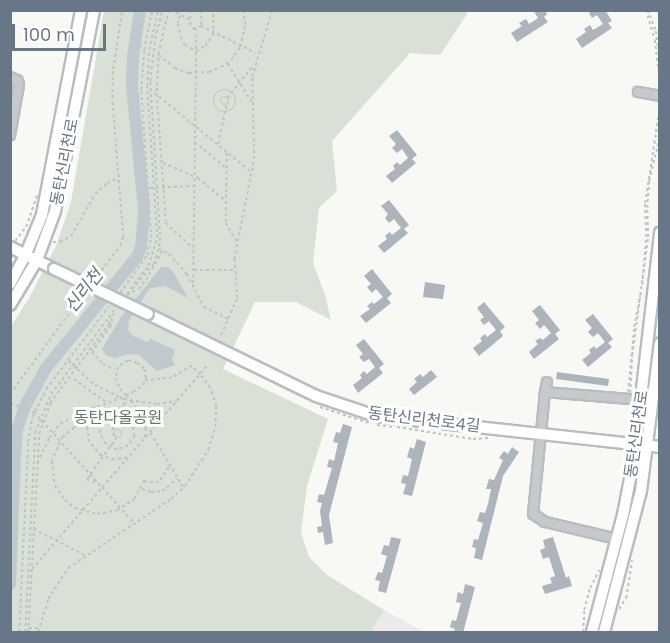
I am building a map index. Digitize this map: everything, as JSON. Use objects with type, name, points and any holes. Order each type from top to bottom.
[{"type":"main road","name":"동탄신리천로","points":[[10,284],[26,254],[42,215],[81,10]]},
{"type":"main road","name":"동탄신리천로","points":[[10,305],[37,260],[59,199],[94,10]]},
{"type":"main road","name":"동탄신리천로","points":[[592,633],[617,539],[636,444],[660,232]]},
{"type":"main road","name":"동탄신리천로4길","points":[[10,246],[316,396],[352,410],[376,416],[654,447]]},
{"type":"main road","name":"동탄신리천로","points":[[604,633],[654,447],[660,344]]},
{"type":"street","points":[[10,77],[17,80],[19,85],[10,135]]},
{"type":"street","points":[[638,92],[660,96]]},
{"type":"street","points":[[546,382],[533,514],[545,522],[617,539]]},
{"type":"street","points":[[545,392],[642,400]]},
{"type":"path","points":[[91,284],[122,242],[124,232],[112,98],[115,51],[122,10]]},
{"type":"path","points":[[19,633],[28,442],[34,412],[68,361],[142,263],[150,247],[152,226],[141,81],[152,10]]},
{"type":"path","points":[[158,10],[149,50],[147,86],[157,233],[155,248],[148,266],[129,291],[148,272],[160,250]]},
{"type":"path","points":[[126,295],[138,289],[146,280],[160,250],[150,89],[154,47],[162,10]]},
{"type":"path","points":[[189,20],[170,10],[158,54],[157,94],[168,226],[194,249]]},
{"type":"path","points":[[181,10],[179,15],[180,37],[185,45],[196,51]]},
{"type":"path","points":[[191,10],[189,20],[191,26],[196,29]]},
{"type":"path","points":[[201,10],[201,26]]},
{"type":"path","points":[[196,51],[207,44],[213,33],[213,10]]},
{"type":"path","points":[[158,54],[175,68],[196,73],[214,70],[227,63],[240,46],[245,25],[243,10]]},
{"type":"path","points":[[221,334],[237,298],[234,270],[237,242],[254,155],[252,103],[254,66],[272,10]]},
{"type":"path","points":[[647,10],[656,31],[660,58]]},
{"type":"path","points":[[647,10],[655,40],[660,81]]},
{"type":"path","points":[[196,29],[201,26]]},
{"type":"path","points":[[201,26],[257,54]]},
{"type":"path","points":[[193,283],[196,29]]},
{"type":"path","points":[[227,63],[252,103]]},
{"type":"path","points":[[217,110],[254,66]]},
{"type":"path","points":[[141,81],[252,172]]},
{"type":"path","points":[[218,144],[224,112],[224,90]]},
{"type":"path","points":[[224,90],[232,92],[236,100],[233,108],[224,112],[217,110],[213,102],[216,94],[224,90]]},
{"type":"path","points":[[216,94],[233,108]]},
{"type":"path","points":[[213,102],[236,100]]},
{"type":"path","points":[[641,296],[630,355],[630,395],[633,345],[641,296],[646,237],[645,203],[660,105]]},
{"type":"path","points":[[642,286],[648,237],[646,208],[649,181],[660,135]]},
{"type":"path","points":[[195,142],[227,169]]},
{"type":"path","points":[[227,152],[227,225],[237,242]]},
{"type":"path","points":[[162,163],[194,178],[227,202]]},
{"type":"path","points":[[52,242],[60,242],[71,236],[95,194],[107,183],[119,177]]},
{"type":"path","points":[[149,188],[194,186]]},
{"type":"path","points":[[18,235],[27,227],[38,192]]},
{"type":"path","points":[[150,247],[160,250],[178,264],[193,283],[204,308],[229,320]]},
{"type":"path","points":[[193,270],[234,270]]},
{"type":"path","points":[[10,394],[84,293]]},
{"type":"path","points":[[115,309],[111,326],[92,352],[103,364],[116,370]]},
{"type":"path","points":[[25,633],[34,441],[40,418],[51,394],[110,316],[109,324],[50,403],[39,434],[28,633]]},
{"type":"path","points":[[68,361],[95,385],[120,398],[157,405],[178,400]]},
{"type":"path","points":[[37,464],[53,432],[69,418],[120,398],[126,395],[140,388],[145,381],[144,369],[137,363],[124,362],[116,370],[116,382],[126,395],[144,420],[147,431],[144,441]]},
{"type":"path","points":[[38,633],[46,606],[59,579],[86,556],[161,508],[183,488],[208,450],[215,427],[214,399],[210,388],[192,366],[172,378],[145,381]]},
{"type":"path","points":[[22,569],[32,569],[206,367]]},
{"type":"path","points":[[74,379],[107,403]]},
{"type":"path","points":[[95,480],[92,483],[87,479],[115,437],[112,426],[124,419],[131,424],[135,436],[129,447],[117,450],[105,444],[99,432],[100,422],[106,414],[124,405],[125,399]]},
{"type":"path","points":[[10,403],[34,412],[135,524]]},
{"type":"path","points":[[101,405],[93,411],[88,422],[88,438],[98,454],[114,460],[130,457]]},
{"type":"path","points":[[88,422],[74,428],[60,440],[52,461],[52,478],[65,500],[83,512],[104,514],[121,508],[131,502],[144,481],[156,483],[170,465]]},
{"type":"path","points":[[151,433],[183,488]]},
{"type":"path","points":[[141,488],[151,492],[162,491],[177,478]]},
{"type":"path","points":[[34,529],[86,556]]},
{"type":"path","points":[[583,633],[590,588],[600,568]]},
{"type":"path","points":[[19,628],[40,628]]},
{"type":"shaded area","points":[[161,267],[168,267],[174,273],[188,298],[165,286],[150,288],[129,320],[128,330],[133,336],[147,342],[151,339],[175,350],[172,359],[175,365],[157,371],[139,355],[128,354],[115,358],[106,355],[102,349],[121,317]]},
{"type":"shaded area","points":[[384,610],[424,632],[371,632]]},
{"type":"green space","name":"동탄다올공원","points":[[104,11],[469,11],[440,55],[410,53],[332,141],[337,191],[319,208],[313,263],[325,295],[331,320],[296,302],[255,302],[223,369],[328,419],[307,486],[301,532],[309,557],[327,575],[384,610],[371,632],[11,632],[11,326],[29,298],[56,246],[71,202]]},
{"type":"building","points":[[533,10],[545,10],[547,14],[544,17],[548,22],[517,42],[511,33],[522,26],[519,23],[526,19],[529,24],[538,18]]},
{"type":"building","points":[[593,10],[605,10],[612,21],[608,23],[612,28],[582,48],[576,39],[586,32],[584,29],[590,25],[593,30],[603,24],[597,15],[592,18],[589,13]]},
{"type":"building","points":[[397,130],[417,155],[412,159],[416,163],[392,183],[386,176],[395,169],[393,166],[397,162],[400,165],[408,158],[402,149],[397,153],[392,148],[396,144],[389,136]]},
{"type":"building","points":[[389,200],[409,225],[404,229],[408,233],[384,253],[378,246],[387,239],[385,236],[390,232],[392,235],[401,228],[394,219],[389,223],[385,218],[388,214],[381,206]]},
{"type":"building","points":[[372,269],[392,294],[387,298],[391,303],[366,323],[360,316],[370,309],[367,306],[383,297],[376,289],[372,293],[367,287],[371,284],[364,276]]},
{"type":"building","points":[[425,282],[445,285],[443,299],[423,297]]},
{"type":"building","points":[[484,302],[505,327],[500,331],[503,336],[479,356],[473,348],[482,341],[480,338],[485,334],[487,337],[496,330],[489,321],[484,325],[480,320],[484,317],[477,308]]},
{"type":"building","points":[[540,305],[560,330],[555,334],[559,339],[534,359],[529,352],[538,344],[535,341],[540,338],[543,340],[551,333],[544,325],[540,329],[535,323],[539,320],[532,311]]},
{"type":"building","points":[[593,314],[613,339],[608,343],[612,347],[588,367],[582,360],[591,353],[589,350],[594,346],[596,349],[605,342],[598,333],[593,337],[588,332],[592,328],[585,320]]},
{"type":"building","points":[[364,339],[384,364],[379,368],[383,373],[358,393],[353,385],[362,378],[360,375],[364,371],[367,374],[375,367],[369,359],[364,362],[359,357],[363,354],[356,345]]},
{"type":"building","points":[[431,370],[437,377],[414,395],[409,389],[417,382],[414,379],[420,374],[423,377]]},
{"type":"building","points":[[557,372],[609,379],[608,386],[556,379]]},
{"type":"building","points":[[343,424],[352,427],[329,515],[333,543],[325,545],[323,532],[318,533],[317,527],[322,526],[320,511],[322,503],[317,502],[319,494],[324,495],[332,468],[327,467],[329,459],[334,461],[338,443],[333,442],[336,432],[340,433]]},
{"type":"building","points":[[417,439],[426,442],[412,496],[403,494],[406,484],[401,483],[403,475],[408,476],[412,459],[407,457],[410,447],[414,449]]},
{"type":"building","points":[[512,447],[519,452],[503,476],[482,560],[474,558],[476,548],[472,547],[474,539],[478,540],[483,523],[477,521],[480,512],[485,513],[488,504],[491,489],[486,489],[489,479],[494,480],[503,460],[499,458],[504,451],[508,454]]},
{"type":"building","points":[[391,537],[401,539],[386,593],[378,591],[380,581],[375,580],[378,572],[382,573],[387,556],[381,554],[384,545],[389,546]]},
{"type":"building","points":[[553,537],[566,578],[569,576],[572,586],[545,594],[542,586],[552,583],[550,578],[555,576],[549,557],[543,559],[540,550],[545,548],[543,540]]},
{"type":"building","points":[[465,584],[475,587],[463,633],[453,633],[455,629],[450,627],[452,620],[456,621],[461,603],[456,602],[458,592],[463,594]]},
{"type":"waterway","name":"신리천","points":[[10,584],[15,454],[17,430],[24,408],[46,368],[137,257],[141,247],[144,210],[132,85],[133,57],[140,10]]}]
